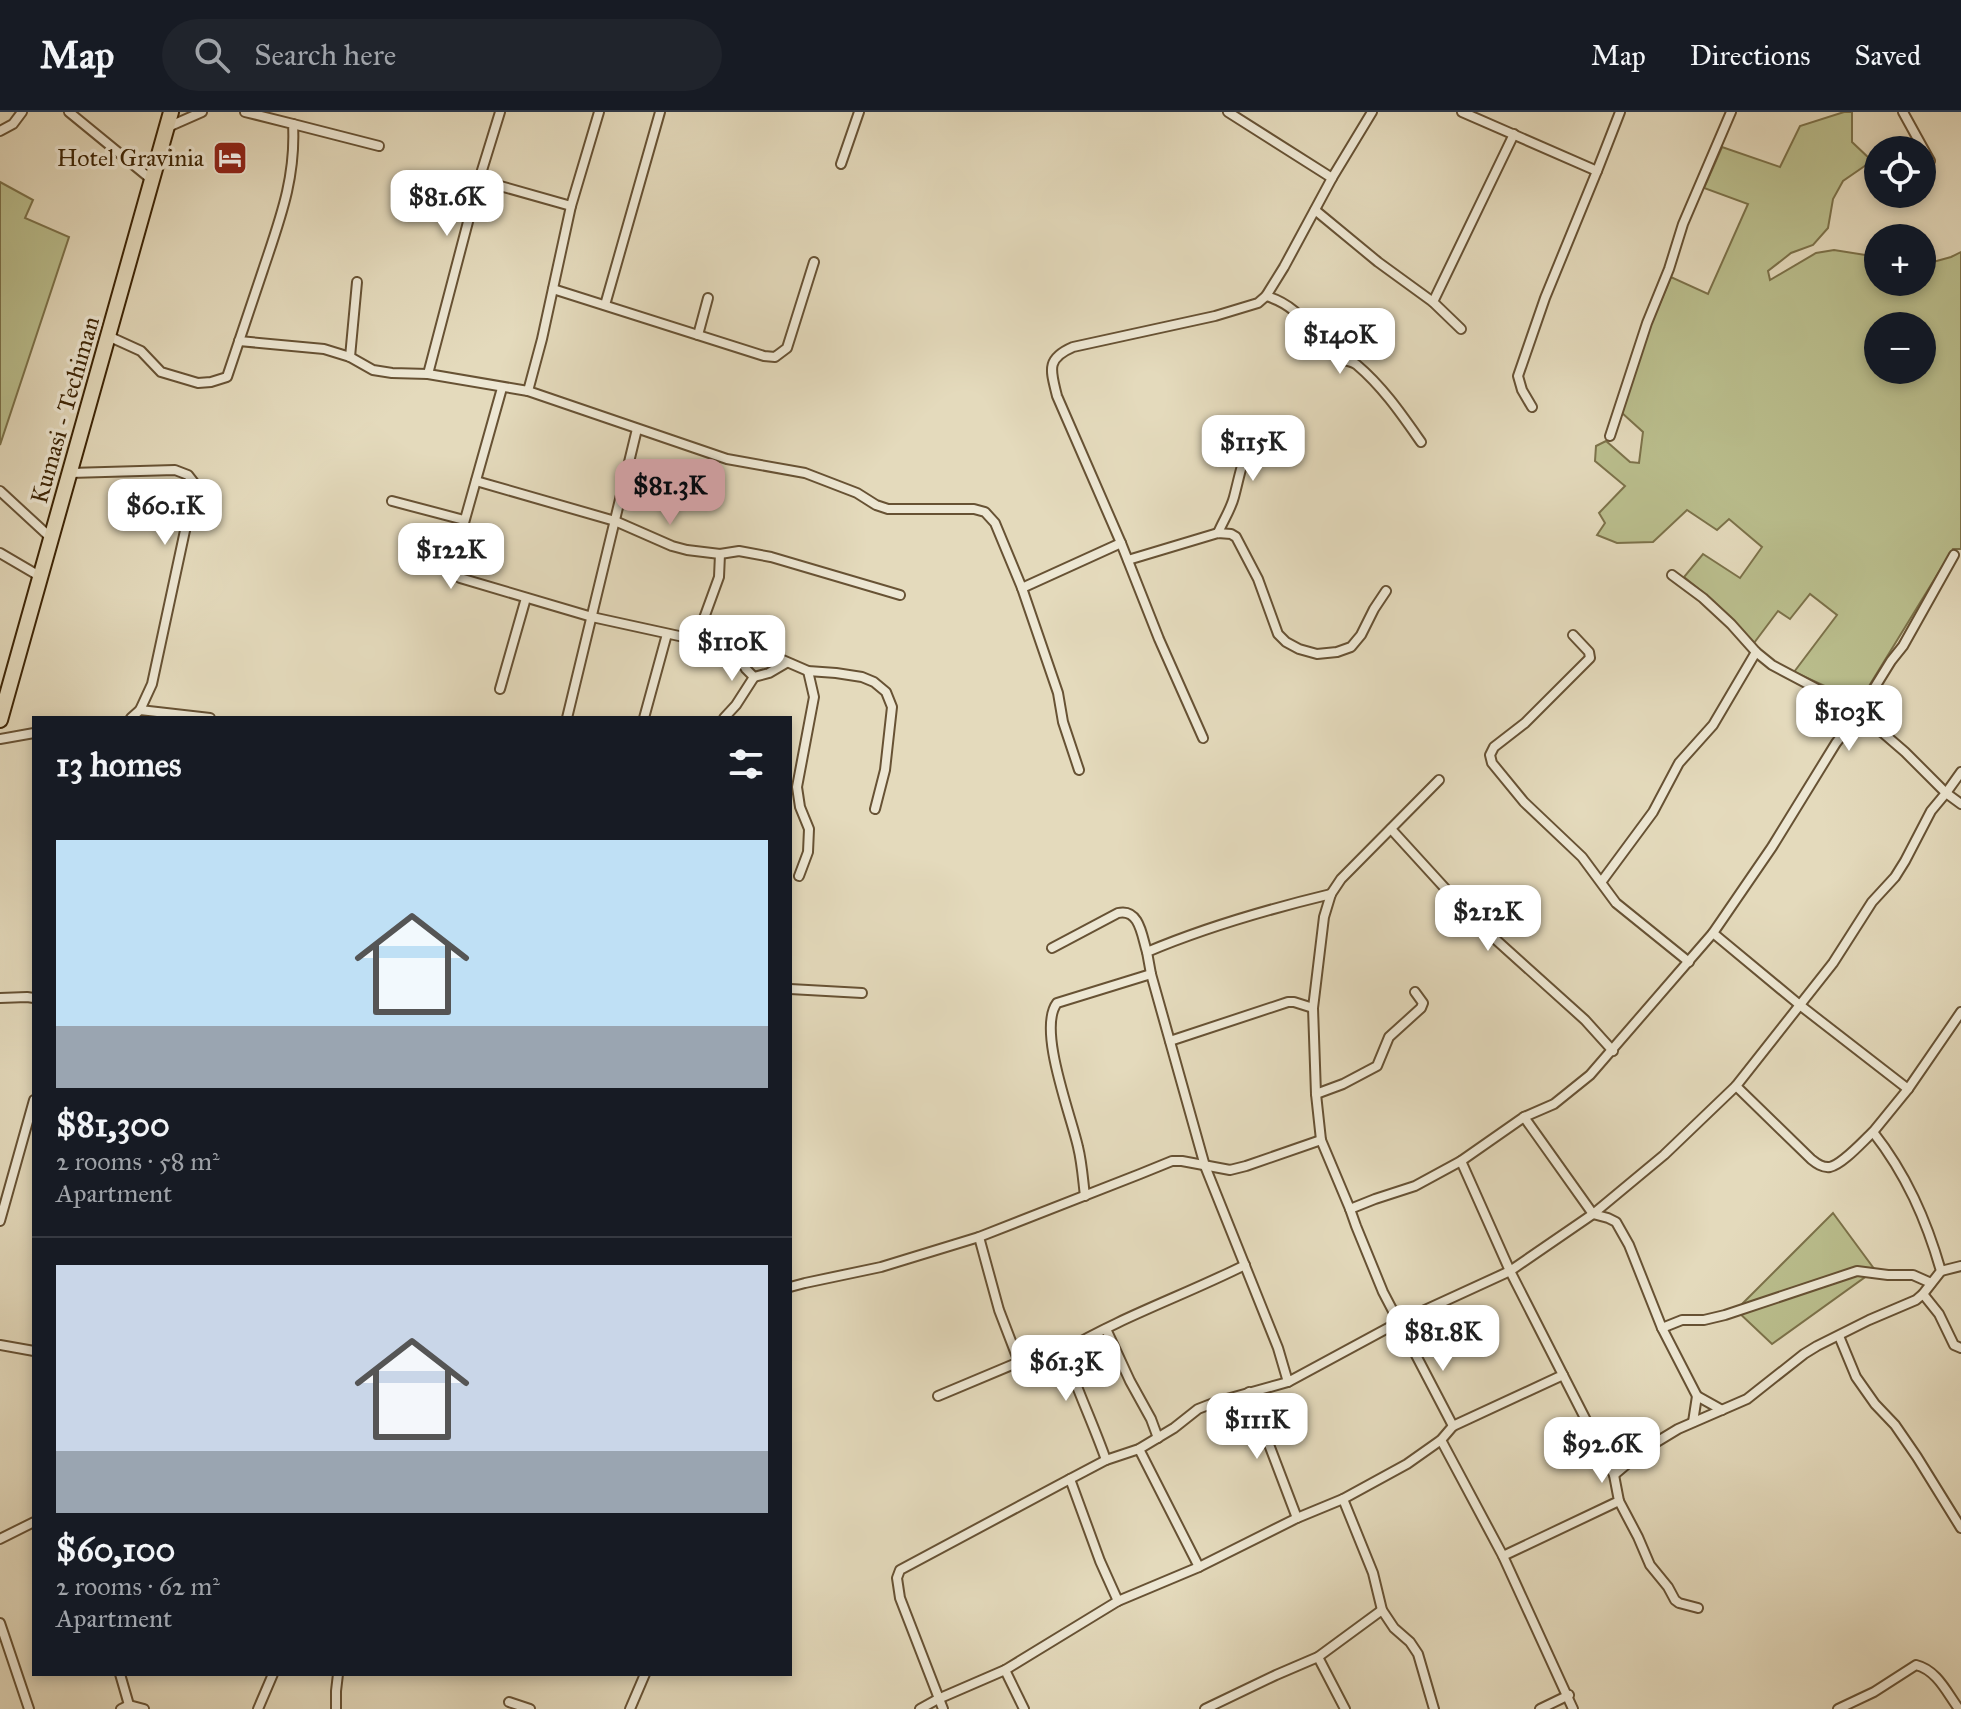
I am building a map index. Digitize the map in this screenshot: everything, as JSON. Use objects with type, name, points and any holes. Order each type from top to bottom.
[{"type":"highway","name":"Kumasi - Techiman","points":[[0,720],[171,112]]},
{"type":"street","points":[[0,131],[13,124],[22,112]]},
{"type":"street","points":[[69,112],[153,181]]},
{"type":"street","points":[[167,127],[202,112]]},
{"type":"street","points":[[245,112],[379,146]]},
{"type":"street","points":[[428,374],[500,112]]},
{"type":"street","points":[[528,391],[571,206],[599,112]]},
{"type":"street","points":[[605,305],[660,112]]},
{"type":"street","points":[[841,164],[859,112]]},
{"type":"street","points":[[1228,112],[1332,178]]},
{"type":"street","points":[[1203,738],[1057,396],[1051,370],[1061,352],[1073,347],[1215,316],[1258,303],[1266,296],[1372,112]]},
{"type":"street","points":[[1462,112],[1597,171]]},
{"type":"street","points":[[1532,407],[1518,376],[1545,298],[1620,112]]},
{"type":"street","points":[[1610,436],[1683,224],[1731,112]]},
{"type":"street","points":[[1903,112],[1916,136]]},
{"type":"street","points":[[108,336],[141,351],[161,372],[198,383],[227,377],[292,174],[293,124]]},
{"type":"street","points":[[1433,302],[1514,134]]},
{"type":"street","points":[[479,180],[571,206]]},
{"type":"street","points":[[1315,210],[1433,302],[1461,329]]},
{"type":"street","points":[[553,289],[775,357],[787,348],[814,262]]},
{"type":"street","points":[[350,357],[357,282]]},
{"type":"street","points":[[1266,296],[1292,309],[1338,358],[1352,361],[1361,368],[1390,399],[1421,442]]},
{"type":"street","points":[[698,335],[708,298]]},
{"type":"street","points":[[239,341],[324,349],[350,357],[373,370],[428,374],[528,391],[727,459],[805,473],[888,509],[974,509],[985,512],[995,523],[1022,588],[1058,693],[1063,722],[1079,770]]},
{"type":"street","points":[[502,388],[452,572],[460,578],[592,617],[755,650],[808,671],[862,677],[874,682],[886,692],[892,707],[885,770],[875,809]]},
{"type":"street","points":[[1218,533],[1233,501],[1242,462],[1260,438],[1281,425]]},
{"type":"street","points":[[567,716],[637,429]]},
{"type":"street","points":[[70,473],[175,470],[188,475],[195,484],[152,684],[140,710],[133,716]]},
{"type":"street","points":[[476,481],[615,521],[672,546],[720,554],[739,551],[761,555],[900,595]]},
{"type":"street","points":[[0,491],[52,538]]},
{"type":"street","points":[[392,501],[464,520]]},
{"type":"street","points":[[1128,560],[1218,533],[1231,534],[1236,537],[1258,579],[1278,634],[1299,649],[1317,654],[1351,647],[1386,591]]},
{"type":"street","points":[[1022,588],[1121,543]]},
{"type":"street","points":[[0,553],[41,577]]},
{"type":"street","points":[[696,640],[719,577],[720,554]]},
{"type":"street","points":[[1350,1209],[1415,1186],[1461,1161],[1524,1117],[1554,1104],[1590,1075],[1613,1051],[1713,933],[1910,634],[1954,555]]},
{"type":"street","points":[[1672,575],[1703,598],[1772,665],[1823,692],[1883,733],[1961,804]]},
{"type":"street","points":[[500,689],[526,598]]},
{"type":"street","points":[[645,716],[667,634]]},
{"type":"street","points":[[1573,635],[1589,652],[1590,658],[1525,723],[1494,747],[1490,755],[1492,763],[1524,802],[1582,857],[1616,903],[1689,962]]},
{"type":"street","points":[[734,648],[754,677]]},
{"type":"street","points":[[1602,881],[1653,812],[1679,763],[1713,725],[1756,652]]},
{"type":"street","points":[[726,716],[754,677],[786,663]]},
{"type":"street","points":[[799,876],[808,852],[809,829],[800,807],[797,787],[814,697],[808,671]]},
{"type":"street","points":[[140,710],[167,716]]},
{"type":"street","points":[[0,739],[32,733]]},
{"type":"street","points":[[943,1709],[900,1598],[897,1578],[900,1570],[1106,1460],[1139,1449],[1198,1409],[1288,1382],[1399,1322],[1510,1271],[1593,1214],[1664,1155],[1736,1086],[1801,1006],[1872,902],[1895,877],[1931,811],[1961,772]]},
{"type":"street","points":[[1439,780],[1341,879],[1331,894],[1324,917],[1313,1008],[1321,1140],[1383,1292],[1453,1426]]},
{"type":"street","points":[[1391,829],[1474,920],[1574,1010],[1613,1051]]},
{"type":"street","points":[[1147,952],[1270,909],[1331,894]]},
{"type":"street","points":[[1052,948],[1118,913],[1131,914],[1137,921],[1205,1166],[1278,1348],[1288,1382]]},
{"type":"street","points":[[1713,933],[1908,1089]]},
{"type":"street","points":[[1085,1196],[1078,1147],[1052,1051],[1052,1011],[1057,1003],[1151,974]]},
{"type":"street","points":[[792,989],[862,993]]},
{"type":"street","points":[[1316,1094],[1377,1066],[1389,1037],[1421,1008],[1423,1003],[1415,992]]},
{"type":"street","points":[[0,998],[32,998]]},
{"type":"street","points":[[1170,1041],[1288,1002],[1313,1008]]},
{"type":"street","points":[[1736,1086],[1811,1159],[1820,1166],[1831,1167],[1873,1132],[1908,1089],[1961,1012]]},
{"type":"street","points":[[0,1221],[32,1107]]},
{"type":"street","points":[[1524,1117],[1593,1214],[1616,1222],[1629,1245],[1662,1328],[1697,1396],[1722,1410]]},
{"type":"street","points":[[1873,1132],[1892,1157],[1914,1196],[1931,1235],[1941,1271]]},
{"type":"street","points":[[792,1287],[881,1267],[979,1237],[1162,1163],[1182,1161],[1230,1170],[1321,1140]]},
{"type":"street","points":[[1461,1161],[1510,1271],[1614,1475],[1619,1501],[1650,1565],[1675,1600],[1698,1608]]},
{"type":"street","points":[[979,1237],[999,1310],[1019,1362]]},
{"type":"street","points":[[938,1396],[1019,1362],[1064,1351],[1245,1265]]},
{"type":"street","points":[[1614,1475],[1645,1449],[1678,1429],[1747,1399],[1804,1354],[1916,1300],[1941,1271],[1961,1266]]},
{"type":"street","points":[[1662,1328],[1682,1320],[1704,1320],[1725,1315],[1857,1271],[1913,1275],[1931,1283]]},
{"type":"street","points":[[1923,1294],[1939,1314],[1954,1345],[1961,1348]]},
{"type":"street","points":[[1106,1329],[1158,1438]]},
{"type":"street","points":[[1839,1336],[1856,1377],[1895,1425],[1961,1528]]},
{"type":"street","points":[[0,1345],[32,1351]]},
{"type":"street","points":[[1064,1351],[1106,1460]]},
{"type":"street","points":[[920,1709],[1005,1670],[1118,1601],[1199,1567],[1297,1518],[1343,1499],[1407,1464],[1441,1440],[1453,1426],[1563,1375]]},
{"type":"street","points":[[1249,1392],[1297,1518]]},
{"type":"street","points":[[1693,1422],[1697,1396]]},
{"type":"street","points":[[1441,1440],[1503,1556],[1573,1709]]},
{"type":"street","points":[[1139,1449],[1199,1567]]},
{"type":"street","points":[[1070,1479],[1118,1601]]},
{"type":"street","points":[[1343,1499],[1373,1573],[1382,1610],[1418,1654],[1434,1709]]},
{"type":"street","points":[[1503,1556],[1619,1501]]},
{"type":"street","points":[[0,1539],[32,1523]]},
{"type":"street","points":[[1205,1709],[1318,1657],[1382,1610]]},
{"type":"street","points":[[0,1623],[29,1709]]},
{"type":"street","points":[[1318,1657],[1345,1709]]},
{"type":"street","points":[[1838,1709],[1874,1692],[1916,1665],[1932,1673],[1959,1709]]},
{"type":"street","points":[[1005,1670],[1024,1709]]},
{"type":"street","points":[[120,1676],[125,1707],[144,1709]]},
{"type":"street","points":[[258,1709],[272,1676]]},
{"type":"street","points":[[336,1709],[338,1676]]},
{"type":"street","points":[[630,1709],[644,1676]]},
{"type":"street","points":[[1540,1709],[1569,1695]]},
{"type":"street","points":[[509,1702],[530,1709]]},
{"type":"green space","points":[[1852,112],[1852,142],[1864,153],[1864,167],[1843,181],[1833,199],[1828,228],[1813,245],[1791,253],[1768,271],[1770,280],[1816,253],[1834,250],[1864,255],[1864,296],[1936,296],[1936,261],[1961,252],[1961,549],[1953,549],[1858,704],[1794,672],[1837,615],[1810,594],[1790,619],[1778,611],[1754,643],[1711,599],[1684,577],[1703,554],[1740,578],[1762,547],[1729,519],[1717,530],[1687,510],[1653,542],[1617,543],[1597,535],[1605,523],[1599,513],[1625,486],[1595,461],[1596,446],[1606,441],[1630,462],[1639,463],[1643,432],[1622,413],[1644,341],[1671,277],[1708,294],[1748,204],[1704,188],[1722,147],[1780,167],[1800,126]]},
{"type":"green space","points":[[0,182],[33,200],[25,218],[69,237],[0,445]]},
{"type":"green space","points":[[1833,1213],[1875,1270],[1772,1344],[1736,1310]]},
{"type":"place","name":"Hotel Gravinia","points":[[230,158]]}]
